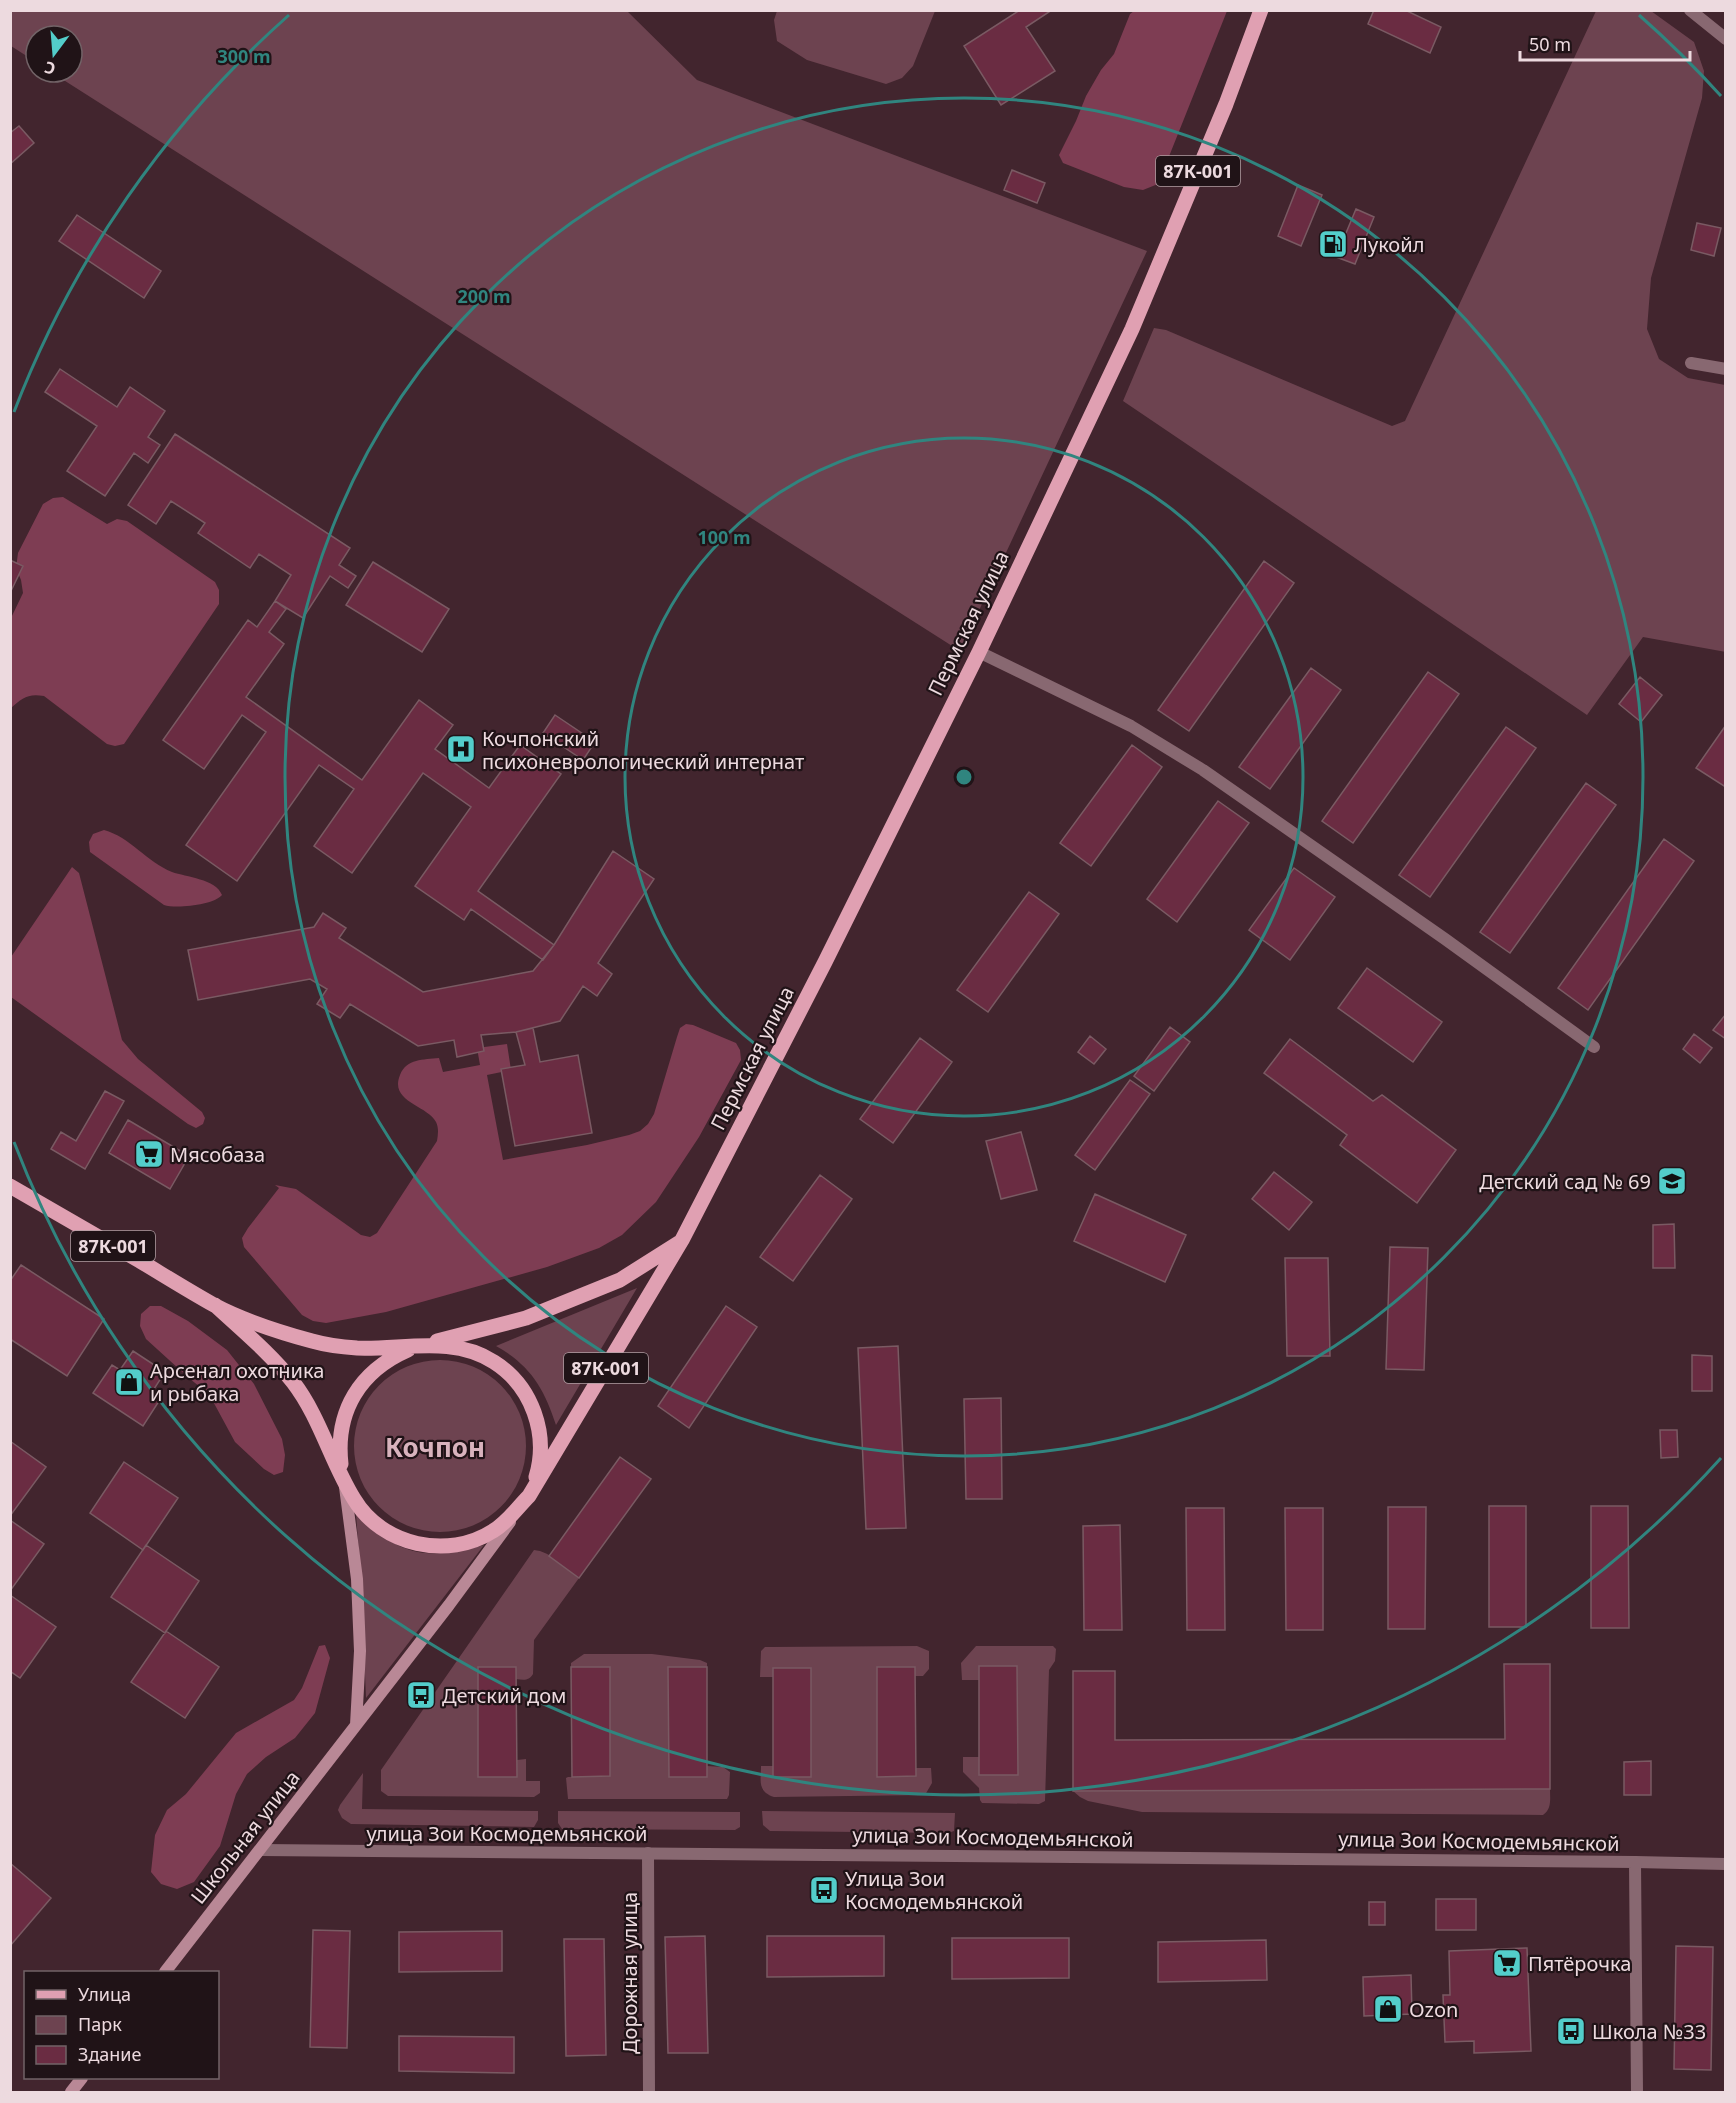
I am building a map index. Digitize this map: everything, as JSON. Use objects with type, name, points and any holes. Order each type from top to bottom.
[{"type":"main road","name":"Пермская улица","points":[[682,1240],[825,963],[979,651],[1132,329],[1226,104],[1261,10]]},
{"type":"main road","name":"87К-001","points":[[10,1186],[215,1305],[272,1329],[314,1341],[356,1348],[446,1346],[471,1351],[493,1361],[521,1387],[534,1410],[540,1441],[538,1470],[529,1496]]},
{"type":"main road","name":"87К-001","points":[[344,1479],[340,1439],[345,1414],[365,1379],[391,1358],[416,1347],[526,1318],[620,1280],[682,1240]]},
{"type":"main road","name":"87К-001","points":[[215,1305],[260,1346],[294,1383],[316,1421],[358,1505],[378,1526],[400,1538],[430,1546],[462,1545],[486,1536],[507,1521],[529,1496],[682,1240]]},
{"type":"main road","points":[[344,1479],[357,1579],[360,1652],[356,1725]]},
{"type":"main road","name":"Школьная улица","points":[[166,1971],[449,1605],[529,1496]]},
{"type":"main road","points":[[71,2092],[81,2079]]},
{"type":"street","points":[[1690,10],[1725,39]]},
{"type":"street","points":[[1691,363],[1725,369]]},
{"type":"street","points":[[979,651],[1131,726],[1203,770],[1445,939],[1594,1047]]},
{"type":"street","name":"улица Зои Космодемьянской","points":[[261,1850],[1725,1864]]},
{"type":"street","name":"Дорожная улица","points":[[648,1853],[649,2092]]},
{"type":"street","points":[[1635,1862],[1637,2092]]},
{"type":"green space","points":[[777,10],[935,11],[913,66],[902,78],[886,84],[807,60],[777,41],[774,20]]},
{"type":"green space","points":[[10,11],[627,11],[697,80],[1147,251],[960,651],[70,84],[84,84],[84,24],[24,24],[24,54],[11,46]]},
{"type":"green space","points":[[1596,11],[1651,11],[1694,42],[1704,71],[1702,98],[1651,278],[1647,329],[1659,359],[1688,378],[1725,385],[1726,652],[1643,637],[1587,715],[1123,401],[1154,328],[1166,330],[1392,426],[1405,421]]},
{"type":"green space","points":[[637,1288],[556,1425],[541,1389],[534,1379],[518,1361],[496,1346]]},
{"type":"green space","points":[[440,1360],[473,1367],[488,1375],[500,1386],[511,1398],[519,1413],[526,1446],[519,1479],[511,1494],[500,1506],[488,1517],[473,1525],[440,1532],[407,1525],[392,1517],[380,1506],[369,1494],[361,1479],[354,1446],[361,1413],[369,1398],[380,1386],[392,1375],[407,1367]]},
{"type":"green space","points":[[356,1514],[386,1539],[415,1551],[446,1553],[484,1545],[366,1698],[361,1579]]},
{"type":"green space","points":[[534,1550],[552,1557],[579,1578],[534,1640],[533,1674],[530,1678],[516,1679],[516,1667],[478,1668],[478,1776],[517,1760],[526,1759],[526,1781],[540,1781],[540,1793],[534,1797],[388,1796],[381,1791],[381,1770]]},
{"type":"green space","points":[[917,1646],[929,1651],[929,1669],[923,1676],[915,1676],[915,1667],[877,1668],[877,1776],[916,1776],[916,1768],[931,1768],[932,1783],[925,1795],[774,1797],[762,1789],[761,1766],[773,1766],[773,1777],[811,1777],[811,1668],[773,1668],[773,1677],[760,1677],[761,1651],[765,1647]]},
{"type":"green space","points":[[976,1646],[1053,1646],[1056,1649],[1055,1661],[1049,1670],[1045,1801],[1039,1804],[982,1803],[979,1788],[963,1772],[963,1757],[979,1757],[979,1775],[1018,1775],[1017,1666],[979,1666],[979,1680],[962,1680],[961,1663]]},
{"type":"green space","points":[[584,1654],[652,1654],[700,1660],[707,1663],[707,1667],[668,1668],[669,1777],[707,1777],[707,1766],[723,1767],[730,1772],[727,1799],[568,1799],[566,1778],[610,1776],[610,1667],[571,1667],[571,1663]]},
{"type":"green space","points":[[363,1773],[362,1809],[538,1811],[538,1820],[534,1827],[351,1824],[342,1818],[338,1810]]},
{"type":"green space","points":[[1550,1789],[1549,1807],[1543,1815],[1142,1812],[1088,1801],[1073,1791]]},
{"type":"green space","points":[[558,1811],[740,1812],[740,1827],[735,1830],[562,1829],[558,1823]]},
{"type":"green space","points":[[762,1811],[955,1813],[954,1831],[948,1833],[770,1831],[763,1825]]},
{"type":"shaded area","points":[[1134,11],[1227,11],[1158,184],[1143,190],[1124,187],[1063,163],[1059,155],[1086,96],[1101,70],[1114,54],[1130,14]]},
{"type":"shaded area","points":[[63,497],[107,524],[117,519],[127,521],[215,582],[219,590],[219,604],[124,744],[115,746],[107,744],[44,696],[26,697],[11,708],[11,618],[23,593],[16,568],[18,553],[43,504],[53,498]]},
{"type":"shaded area","points":[[104,830],[122,838],[163,868],[214,885],[222,895],[211,901],[194,905],[177,907],[164,905],[90,852],[89,842],[93,834]]},
{"type":"shaded area","points":[[72,867],[79,873],[122,1040],[138,1059],[202,1112],[205,1118],[203,1124],[196,1128],[11,997],[11,957]]},
{"type":"shaded area","points":[[686,1024],[736,1043],[740,1050],[741,1060],[699,1137],[656,1202],[622,1235],[599,1248],[547,1267],[386,1312],[326,1323],[313,1321],[302,1315],[244,1247],[242,1238],[279,1188],[275,1185],[296,1189],[361,1235],[370,1237],[377,1233],[437,1141],[436,1122],[425,1111],[404,1097],[400,1091],[398,1084],[400,1075],[407,1065],[421,1060],[439,1058],[443,1072],[480,1065],[477,1048],[507,1044],[511,1070],[487,1075],[503,1160],[587,1145],[640,1131],[654,1114],[680,1028]]},
{"type":"shaded area","points":[[150,1306],[161,1306],[188,1321],[227,1350],[254,1384],[282,1439],[285,1455],[283,1472],[274,1475],[264,1469],[235,1442],[209,1394],[146,1339],[140,1326],[141,1314]]},
{"type":"shaded area","points":[[325,1645],[330,1658],[315,1713],[295,1738],[266,1757],[247,1774],[236,1794],[220,1846],[194,1882],[177,1889],[161,1884],[151,1872],[155,1835],[167,1810],[186,1794],[236,1733],[294,1700],[302,1688],[319,1646]]},
{"type":"building","points":[[1016,10],[1052,10],[1026,27],[1055,71],[1001,105],[964,46],[1017,12]]},
{"type":"building","points":[[1374,10],[1405,10],[1441,27],[1430,53],[1368,24]]},
{"type":"building","points":[[19,126],[34,143],[10,164],[10,133]]},
{"type":"building","points":[[1012,170],[1045,183],[1037,203],[1004,190]]},
{"type":"building","points":[[1298,185],[1322,195],[1301,246],[1278,236]]},
{"type":"building","points":[[1356,209],[1374,217],[1355,264],[1336,257]]},
{"type":"building","points":[[77,215],[161,271],[144,298],[59,241]]},
{"type":"building","points":[[1697,223],[1721,228],[1714,256],[1691,250]]},
{"type":"building","points":[[60,369],[117,407],[130,387],[165,411],[148,437],[160,445],[148,463],[134,453],[105,496],[67,471],[97,426],[45,392]]},
{"type":"building","points":[[175,434],[350,548],[339,565],[356,576],[348,588],[330,576],[303,618],[275,601],[291,575],[259,554],[250,568],[198,533],[205,523],[171,501],[156,524],[128,505]]},
{"type":"building","points":[[10,560],[23,566],[10,593]]},
{"type":"building","points":[[1264,561],[1294,583],[1189,731],[1158,710]]},
{"type":"building","points":[[373,562],[449,609],[422,652],[346,605]]},
{"type":"building","points":[[275,601],[286,609],[269,632],[284,644],[246,697],[362,780],[419,700],[453,725],[435,749],[489,788],[520,745],[561,774],[478,891],[554,945],[543,960],[471,909],[464,920],[415,886],[471,807],[423,773],[352,873],[314,846],[354,789],[319,765],[237,881],[186,845],[266,732],[242,715],[204,769],[163,740],[248,620],[257,627]]},
{"type":"building","points":[[1311,668],[1341,690],[1270,789],[1239,767]]},
{"type":"building","points":[[1428,672],[1459,694],[1353,843],[1322,821]]},
{"type":"building","points":[[1640,677],[1662,695],[1641,722],[1619,704]]},
{"type":"building","points":[[555,715],[595,742],[583,760],[543,733]]},
{"type":"building","points":[[1726,725],[1726,783],[1724,786],[1696,768]]},
{"type":"building","points":[[1506,727],[1536,748],[1430,897],[1399,875]]},
{"type":"building","points":[[1132,745],[1162,767],[1091,866],[1060,843]]},
{"type":"building","points":[[1586,783],[1616,805],[1510,953],[1480,932]]},
{"type":"building","points":[[1218,801],[1249,823],[1177,922],[1147,899]]},
{"type":"building","points":[[1664,839],[1694,861],[1588,1010],[1558,988]]},
{"type":"building","points":[[613,851],[654,879],[598,963],[612,974],[597,996],[583,986],[560,1021],[516,1032],[481,1035],[484,1051],[457,1057],[454,1040],[418,1046],[350,1004],[340,1018],[317,1004],[327,989],[310,979],[198,1000],[188,950],[314,927],[323,913],[346,928],[339,938],[423,992],[533,971],[554,945]]},
{"type":"building","points":[[1294,868],[1335,897],[1290,960],[1249,930]]},
{"type":"building","points":[[1029,892],[1059,914],[988,1012],[957,990]]},
{"type":"building","points":[[1367,968],[1442,1022],[1413,1062],[1338,1008]]},
{"type":"building","points":[[1726,1014],[1726,1039],[1713,1030]]},
{"type":"building","points":[[1170,1027],[1190,1042],[1154,1091],[1134,1076]]},
{"type":"building","points":[[533,1028],[540,1062],[578,1055],[592,1133],[515,1146],[501,1069],[525,1065],[516,1032]]},
{"type":"building","points":[[1694,1034],[1712,1048],[1700,1063],[1683,1049]]},
{"type":"building","points":[[1090,1036],[1106,1049],[1094,1064],[1078,1052]]},
{"type":"building","points":[[920,1038],[952,1062],[893,1143],[860,1119]]},
{"type":"building","points":[[1290,1039],[1373,1101],[1382,1095],[1456,1150],[1417,1203],[1340,1145],[1347,1135],[1264,1073]]},
{"type":"building","points":[[1130,1080],[1150,1094],[1095,1170],[1075,1155]]},
{"type":"building","points":[[105,1091],[124,1101],[85,1169],[51,1149],[61,1132],[76,1141]]},
{"type":"building","name":"Мясобаза","points":[[128,1120],[189,1156],[170,1189],[109,1153]]},
{"type":"building","points":[[1021,1132],[1037,1190],[1001,1199],[986,1141]]},
{"type":"building","points":[[1274,1172],[1312,1202],[1289,1230],[1252,1199]]},
{"type":"building","points":[[820,1175],[852,1199],[793,1281],[760,1257]]},
{"type":"building","points":[[1095,1194],[1186,1235],[1165,1282],[1074,1241]]},
{"type":"building","points":[[1674,1224],[1675,1268],[1653,1268],[1653,1225]]},
{"type":"building","points":[[1390,1247],[1428,1248],[1424,1370],[1386,1369]]},
{"type":"building","points":[[1285,1258],[1328,1258],[1330,1356],[1287,1356]]},
{"type":"building","points":[[21,1265],[104,1319],[67,1376],[10,1339],[10,1281]]},
{"type":"building","points":[[726,1306],[757,1327],[689,1428],[658,1406]]},
{"type":"building","points":[[898,1346],[906,1528],[866,1529],[858,1348]]},
{"type":"building","name":"Арсенал охотника и рыбака","points":[[133,1351],[165,1372],[152,1392],[161,1398],[143,1426],[93,1393],[112,1365],[120,1370]]},
{"type":"building","points":[[1692,1355],[1712,1356],[1712,1391],[1692,1391]]},
{"type":"building","points":[[1001,1398],[1002,1499],[966,1499],[964,1399]]},
{"type":"building","points":[[1660,1430],[1677,1430],[1678,1457],[1661,1458]]},
{"type":"building","points":[[10,1441],[46,1467],[10,1516]]},
{"type":"building","points":[[620,1457],[651,1479],[579,1578],[549,1556]]},
{"type":"building","points":[[124,1462],[178,1498],[143,1550],[90,1513]]},
{"type":"building","points":[[1489,1506],[1526,1506],[1526,1627],[1489,1627]]},
{"type":"building","points":[[1591,1506],[1628,1506],[1629,1628],[1591,1628]]},
{"type":"building","points":[[1388,1507],[1426,1507],[1425,1629],[1388,1629]]},
{"type":"building","points":[[1186,1508],[1224,1508],[1225,1630],[1187,1630]]},
{"type":"building","points":[[1285,1508],[1323,1508],[1323,1630],[1286,1630]]},
{"type":"building","points":[[10,1520],[44,1544],[10,1591]]},
{"type":"building","points":[[1120,1525],[1122,1630],[1084,1630],[1083,1526]]},
{"type":"building","points":[[146,1545],[199,1581],[165,1633],[111,1597]]},
{"type":"building","points":[[10,1595],[56,1627],[20,1678],[10,1671]]},
{"type":"building","points":[[166,1631],[219,1667],[185,1718],[131,1682]]},
{"type":"building","points":[[1504,1664],[1550,1664],[1550,1789],[1073,1791],[1073,1671],[1115,1671],[1115,1740],[1505,1739]]},
{"type":"building","points":[[979,1666],[1017,1666],[1018,1775],[979,1775]]},
{"type":"building","points":[[478,1667],[516,1667],[517,1777],[478,1777]]},
{"type":"building","points":[[571,1667],[610,1667],[610,1776],[572,1777]]},
{"type":"building","points":[[668,1667],[707,1667],[707,1777],[669,1777]]},
{"type":"building","points":[[877,1667],[915,1667],[916,1776],[877,1777]]},
{"type":"building","points":[[773,1668],[811,1668],[811,1777],[773,1777]]},
{"type":"building","points":[[1651,1761],[1651,1795],[1624,1795],[1624,1762]]},
{"type":"building","points":[[10,1863],[51,1898],[10,1946]]},
{"type":"building","points":[[1436,1899],[1476,1899],[1476,1930],[1436,1930]]},
{"type":"building","points":[[1369,1902],[1385,1902],[1385,1925],[1369,1925]]},
{"type":"building","points":[[313,1930],[350,1931],[347,2048],[310,2047]]},
{"type":"building","points":[[502,1931],[502,1971],[399,1972],[399,1932]]},
{"type":"building","points":[[705,1936],[708,2053],[668,2053],[665,1937]]},
{"type":"building","points":[[767,1936],[884,1936],[884,1976],[767,1977]]},
{"type":"building","points":[[952,1938],[1069,1938],[1069,1978],[952,1979]]},
{"type":"building","points":[[564,1939],[604,1939],[606,2055],[566,2056]]},
{"type":"building","points":[[1266,1940],[1267,1980],[1158,1982],[1158,1942]]},
{"type":"building","points":[[1676,1946],[1713,1947],[1711,2070],[1674,2069]]},
{"type":"building","points":[[1527,1948],[1531,2051],[1474,2053],[1474,2041],[1445,2042],[1443,1995],[1450,1995],[1449,1951]]},
{"type":"building","points":[[1411,1975],[1412,2014],[1364,2016],[1363,1977]]},
{"type":"building","points":[[399,2036],[514,2037],[514,2073],[399,2071]]},
{"type":"place","name":"Лукойл","points":[[1333,244]]},
{"type":"place","name":"Кочпонский психоневрологический интернат","points":[[461,749]]},
{"type":"place","name":"Мясобаза","points":[[149,1154]]},
{"type":"place","name":"Детский сад № 69","points":[[1672,1181]]},
{"type":"place","name":"Арсенал охотника и рыбака","points":[[129,1382]]},
{"type":"place","name":"Детский дом","points":[[421,1695]]},
{"type":"place","name":"Улица Зои Космодемьянской","points":[[824,1890]]},
{"type":"place","name":"Пятёрочка","points":[[1507,1963]]},
{"type":"place","name":"Ozon","points":[[1388,2009]]},
{"type":"place","name":"Школа №33","points":[[1571,2031]]},
{"type":"district","name":"Кочпон","points":[[435,1447]]}]
